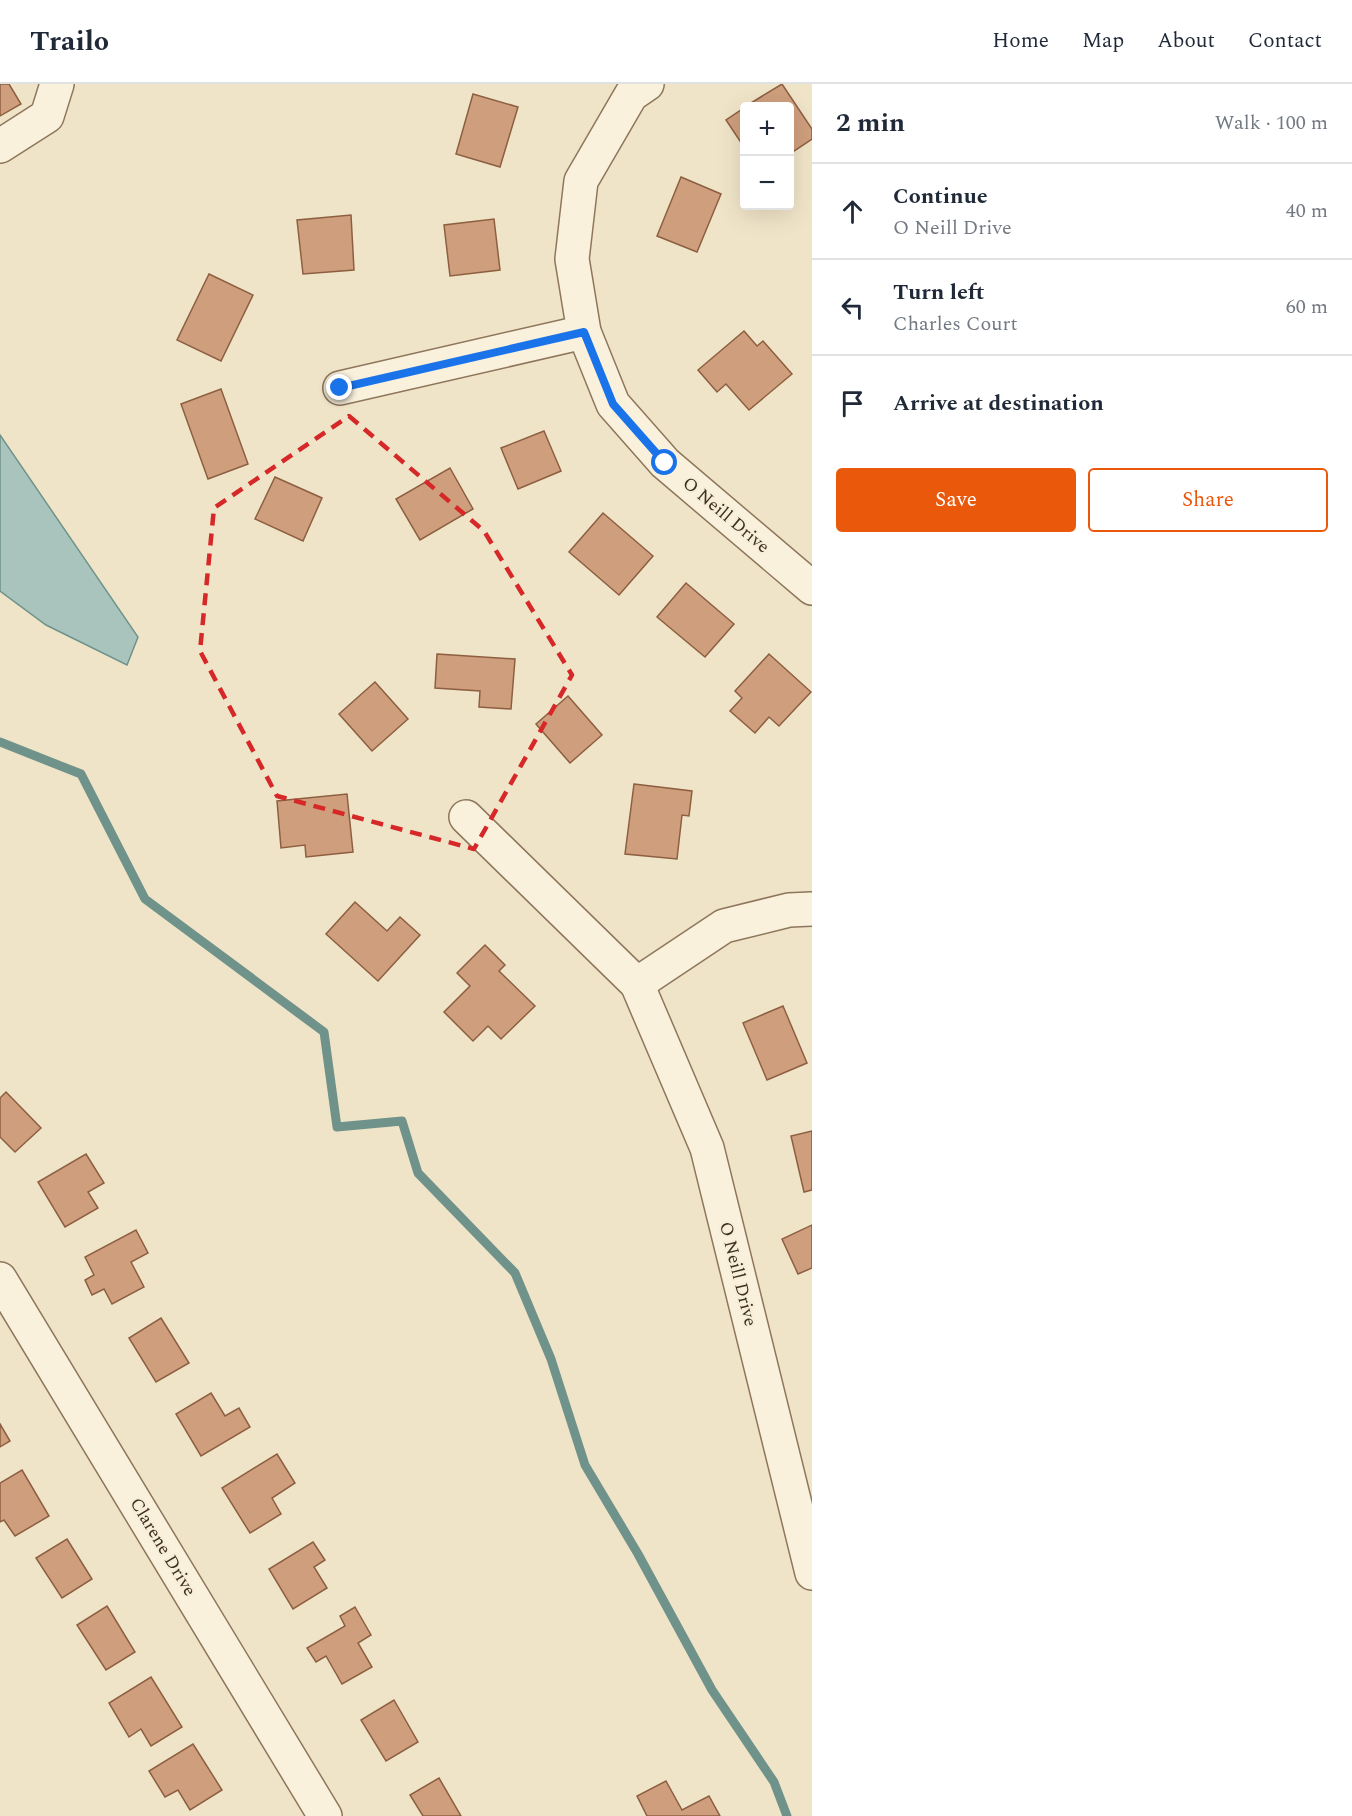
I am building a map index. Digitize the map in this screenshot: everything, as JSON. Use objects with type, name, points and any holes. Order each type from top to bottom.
[{"type":"street","points":[[0,146],[47,116],[57,84]]},
{"type":"street","name":"O Neill Drive","points":[[647,84],[632,95],[581,181],[572,259],[584,332],[613,404],[665,463],[812,588]]},
{"type":"street","points":[[340,388],[584,332]]},
{"type":"street","name":"O Neill Drive","points":[[466,817],[637,984],[707,1148],[812,1573]]},
{"type":"street","points":[[637,984],[724,926],[789,910],[812,909]]},
{"type":"street","name":"Clarene Drive","points":[[0,1278],[325,1816]]},
{"type":"highlighted area","points":[[349,416],[484,531],[572,675],[474,849],[277,796],[200,651],[214,508]]},
{"type":"water","points":[[0,435],[138,637],[127,665],[46,625],[0,591]]},
{"type":"building","points":[[0,84],[9,84],[21,104],[0,116]]},
{"type":"building","points":[[782,84],[794,102],[753,102]]},
{"type":"building","points":[[473,94],[518,107],[500,167],[456,154]]},
{"type":"building","points":[[794,102],[812,129],[812,139],[794,151]]},
{"type":"building","points":[[740,111],[740,141],[726,120]]},
{"type":"building","points":[[681,177],[721,194],[697,252],[657,236]]},
{"type":"building","points":[[351,215],[354,270],[303,274],[297,220]]},
{"type":"building","points":[[494,219],[500,270],[450,276],[444,225]]},
{"type":"building","points":[[209,274],[253,295],[221,361],[177,340]]},
{"type":"building","points":[[744,331],[757,346],[763,341],[792,374],[749,410],[726,384],[717,392],[698,370]]},
{"type":"building","points":[[221,389],[248,464],[208,479],[181,404]]},
{"type":"building","points":[[544,431],[561,471],[518,489],[501,448]]},
{"type":"building","points":[[450,468],[473,509],[420,540],[396,499]]},
{"type":"building","points":[[275,477],[322,498],[303,541],[255,519]]},
{"type":"building","points":[[603,513],[653,556],[619,595],[569,552]]},
{"type":"building","points":[[686,583],[734,624],[705,657],[657,617]]},
{"type":"building","points":[[437,654],[515,659],[511,709],[479,707],[480,691],[435,688]]},
{"type":"building","points":[[769,654],[811,692],[779,726],[769,717],[755,733],[730,711],[742,698],[735,691]]},
{"type":"building","points":[[375,682],[408,719],[372,751],[339,714]]},
{"type":"building","points":[[568,696],[602,735],[570,763],[536,724]]},
{"type":"building","points":[[634,784],[692,791],[689,816],[682,815],[677,859],[625,854]]},
{"type":"building","points":[[347,794],[353,852],[306,857],[305,845],[281,848],[277,801]]},
{"type":"building","points":[[355,902],[387,931],[400,917],[420,935],[378,981],[326,934]]},
{"type":"building","points":[[485,945],[505,965],[499,971],[535,1006],[501,1039],[488,1026],[473,1041],[444,1012],[470,986],[457,973]]},
{"type":"building","points":[[783,1006],[807,1063],[767,1080],[743,1023]]},
{"type":"building","points":[[6,1092],[41,1128],[15,1152],[0,1137],[0,1098]]},
{"type":"building","points":[[812,1131],[812,1190],[804,1192],[791,1136]]},
{"type":"building","points":[[86,1154],[104,1183],[88,1192],[98,1208],[65,1227],[38,1182]]},
{"type":"building","points":[[812,1225],[812,1268],[798,1274],[782,1239]]},
{"type":"building","points":[[136,1230],[148,1253],[131,1262],[144,1287],[112,1304],[104,1289],[92,1295],[85,1280],[94,1275],[85,1257]]},
{"type":"building","points":[[161,1318],[189,1363],[156,1382],[129,1338]]},
{"type":"building","points":[[211,1393],[225,1416],[239,1408],[250,1427],[201,1456],[176,1414]]},
{"type":"building","points":[[0,1424],[10,1441],[0,1447]]},
{"type":"building","points":[[277,1454],[295,1483],[272,1498],[281,1514],[250,1533],[222,1488]]},
{"type":"building","points":[[22,1470],[49,1516],[15,1536],[4,1520],[0,1522],[0,1483]]},
{"type":"building","points":[[67,1539],[92,1579],[62,1598],[36,1558]]},
{"type":"building","points":[[313,1542],[325,1560],[314,1567],[327,1588],[293,1609],[269,1569]]},
{"type":"building","points":[[107,1606],[135,1652],[106,1670],[77,1625]]},
{"type":"building","points":[[355,1607],[371,1635],[358,1643],[372,1667],[342,1684],[326,1656],[316,1662],[307,1648],[345,1626],[340,1616]]},
{"type":"building","points":[[151,1677],[182,1727],[151,1746],[141,1729],[129,1737],[109,1703]]},
{"type":"building","points":[[394,1700],[418,1742],[386,1761],[361,1720]]},
{"type":"building","points":[[193,1744],[222,1790],[190,1810],[178,1790],[165,1797],[149,1771]]},
{"type":"building","points":[[439,1778],[461,1816],[423,1816],[410,1795]]},
{"type":"building","points":[[666,1781],[682,1810],[709,1796],[720,1816],[647,1816],[637,1796]]},
{"type":"waterway","points":[[0,742],[81,774],[145,899],[324,1032],[337,1127],[402,1121],[418,1173],[515,1273],[551,1359],[585,1465],[638,1554],[712,1690],[774,1782],[787,1816]]},
{"type":"route","points":[[340,388],[584,332],[613,404],[665,463]]}]
